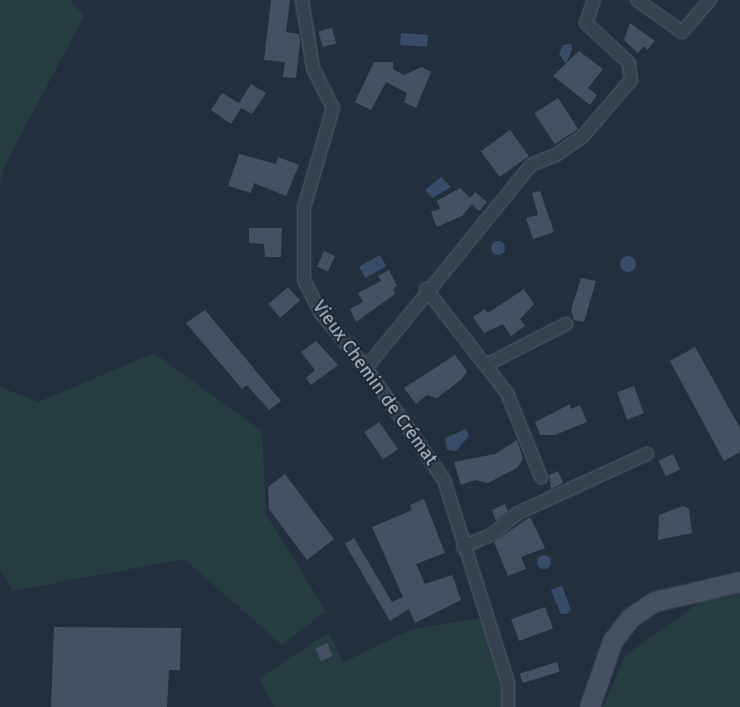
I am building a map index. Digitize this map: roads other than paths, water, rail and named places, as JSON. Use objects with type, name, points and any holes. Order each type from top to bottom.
[{"type":"street","name":"Vieux Chemin de Crémat","points":[[302,0],[313,68],[333,108],[304,208],[304,280],[320,312],[366,368],[444,480],[463,547],[508,683],[508,707]]},
{"type":"street","points":[[366,368],[426,289],[531,165],[556,156],[583,136],[631,80],[629,63],[586,23],[594,0]]},
{"type":"street","points":[[637,0],[682,32],[710,0]]},
{"type":"street","points":[[426,289],[488,364],[512,402],[541,477]]},
{"type":"street","points":[[488,364],[566,324]]},
{"type":"street","points":[[463,547],[494,533],[518,513],[647,454]]},
{"type":"street","points":[[590,707],[613,641],[630,618],[655,602],[740,582]]},
{"type":"water","points":[[401,33],[428,35],[427,47],[400,45]]},
{"type":"water","points":[[571,44],[572,49],[566,64],[559,54],[563,45]]},
{"type":"water","points":[[441,177],[451,187],[432,198],[425,190]]},
{"type":"water","points":[[495,241],[501,241],[505,248],[501,255],[495,255],[491,251],[491,245]]},
{"type":"water","points":[[380,255],[386,266],[365,278],[359,267]]},
{"type":"water","points":[[628,256],[634,258],[636,264],[634,270],[628,272],[622,270],[620,264],[622,258]]},
{"type":"water","points":[[466,429],[469,436],[456,451],[447,450],[445,438]]},
{"type":"water","points":[[541,555],[547,555],[551,562],[547,569],[541,569],[537,565],[537,559]]},
{"type":"water","points":[[562,586],[571,610],[567,614],[561,614],[551,590]]}]
